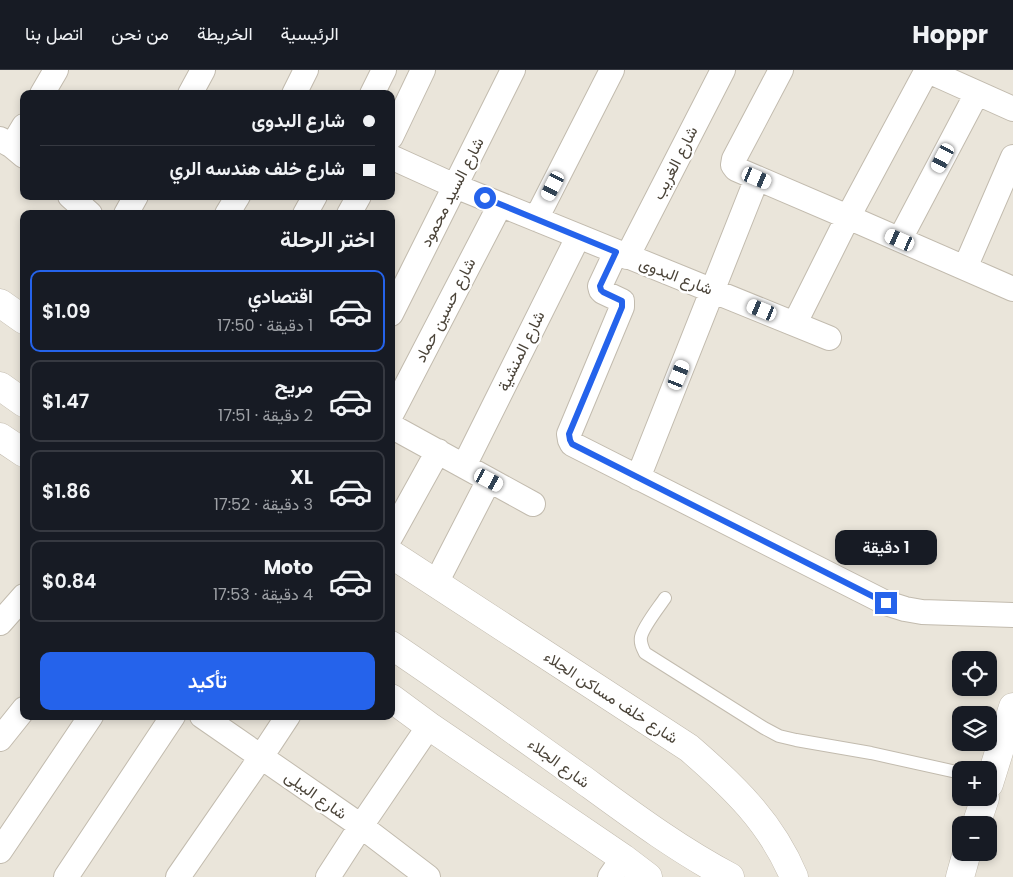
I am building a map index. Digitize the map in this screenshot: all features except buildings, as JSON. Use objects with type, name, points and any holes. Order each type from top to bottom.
[{"type":"street","points":[[44,90],[56,70]]},
{"type":"street","points":[[192,90],[203,70]]},
{"type":"street","points":[[296,90],[306,70]]},
{"type":"street","points":[[374,90],[384,70]]},
{"type":"street","points":[[395,129],[423,70]]},
{"type":"street","name":"شارع السيد محمود","points":[[395,306],[513,70]]},
{"type":"street","points":[[536,220],[612,70]]},
{"type":"street","name":"شارع الغريب","points":[[638,478],[576,447],[572,444],[569,434],[622,307],[622,301],[603,292],[600,286],[621,254],[723,70]]},
{"type":"street","points":[[781,70],[734,159],[733,165],[736,169],[1013,289]]},
{"type":"street","points":[[795,323],[848,216],[927,70],[968,83],[1013,108]]},
{"type":"street","points":[[900,240],[968,83]]},
{"type":"street","points":[[965,268],[1013,157]]},
{"type":"street","name":"شارع البدوى","points":[[395,159],[536,220],[829,338]]},
{"type":"street","points":[[757,178],[638,478],[886,603],[922,612],[1013,615]]},
{"type":"street","points":[[74,200],[86,210]]},
{"type":"street","name":"شارع حسين حماد","points":[[395,407],[500,204]]},
{"type":"street","name":"شارع المنشية","points":[[464,466],[578,237]]},
{"type":"street","points":[[0,302],[20,317]]},
{"type":"street","points":[[0,386],[20,400]]},
{"type":"street","points":[[395,428],[534,504]]},
{"type":"street","points":[[0,437],[20,450]]},
{"type":"street","points":[[395,529],[438,451]]},
{"type":"street","points":[[436,583],[489,480]]},
{"type":"street","name":"شارع خلف مساكن الجلاء","points":[[395,557],[689,748],[724,778],[751,807],[769,830],[794,877]]},
{"type":"street","points":[[0,623],[20,600]]},
{"type":"street","name":"شارع الجلاء","points":[[395,647],[653,830],[684,851],[730,877]]},
{"type":"street","points":[[395,700],[410,700],[420,692],[425,679],[423,666]]},
{"type":"street","points":[[395,701],[469,753],[617,868],[648,877]]},
{"type":"street","points":[[996,761],[1013,707]]},
{"type":"street","points":[[0,739],[20,714]]},
{"type":"street","points":[[469,753],[467,740],[471,727],[481,719],[494,716]]},
{"type":"street","points":[[0,851],[88,720]]},
{"type":"street","points":[[66,877],[170,720]]},
{"type":"street","name":"شارع البيلى","points":[[208,720],[361,826],[428,877]]},
{"type":"street","points":[[178,877],[285,720]]},
{"type":"street","points":[[328,877],[429,726]]},
{"type":"street","points":[[960,877],[964,861]]},
{"type":"lane","points":[[665,598],[640,638],[641,646],[645,652],[764,728],[779,736],[796,740],[871,753],[952,771]]},
{"type":"shaded area","points":[[0,70],[1013,70],[1013,877],[0,877]]},
{"type":"route","points":[[485,198],[616,252],[600,286],[603,292],[622,301],[622,307],[569,434],[572,444],[886,603]]}]
